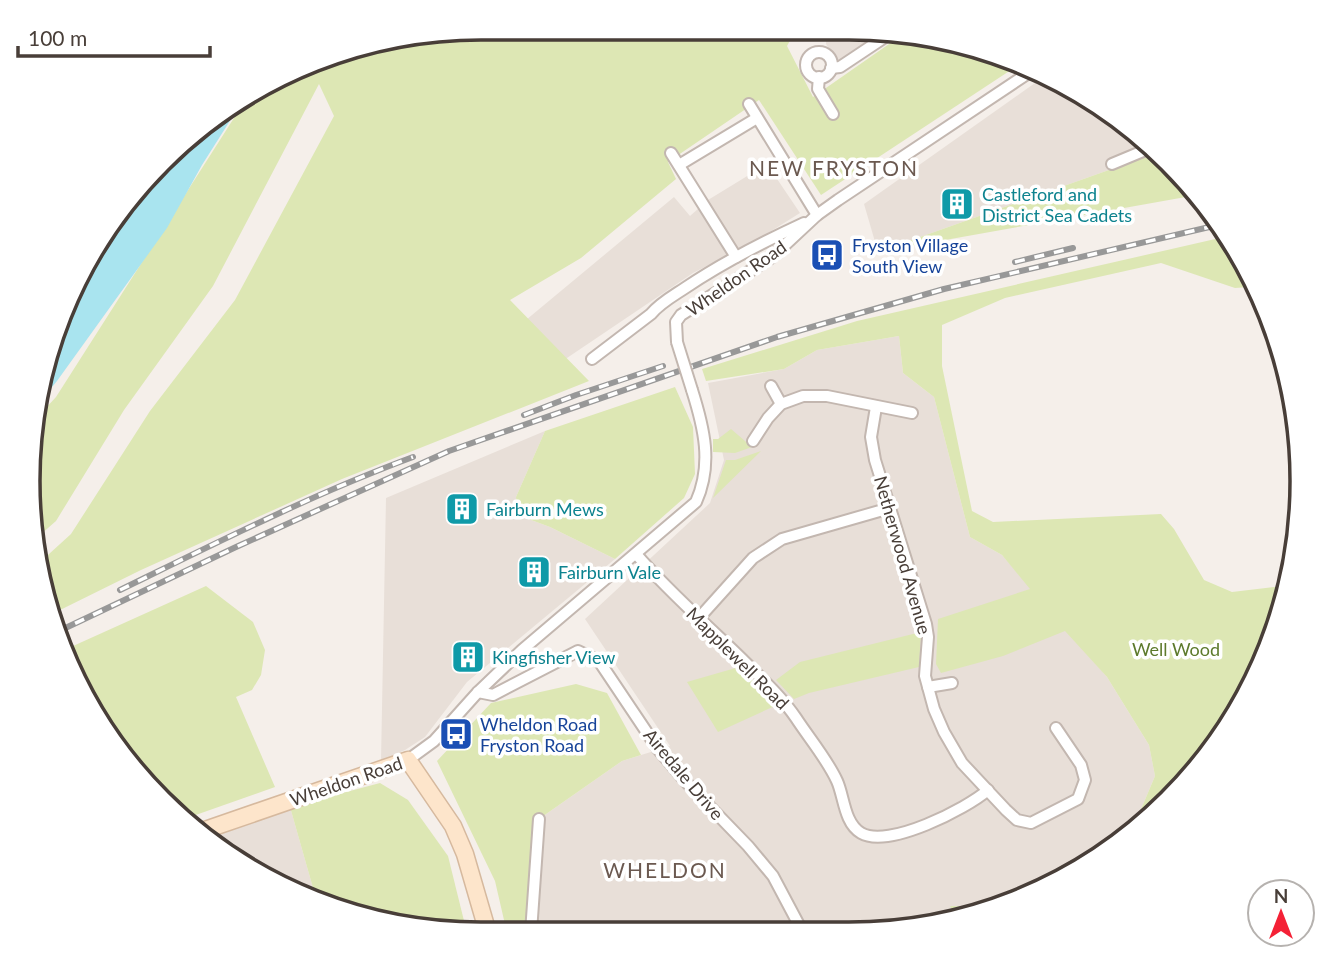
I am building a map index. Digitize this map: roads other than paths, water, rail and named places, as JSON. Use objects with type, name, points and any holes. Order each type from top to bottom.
[{"type":"street","points":[[831,68],[840,67],[879,41]]},
{"type":"street","points":[[818,52],[826,54],[831,60],[831,68],[827,75],[818,77],[811,74],[807,67],[811,55],[818,52]]},
{"type":"street","name":"Wheldon Road","points":[[210,828],[408,760],[434,741],[478,692],[522,650],[696,502],[706,470],[703,426],[677,342],[676,322],[681,316],[772,257],[815,217],[1023,76]]},
{"type":"street","points":[[818,77],[818,89],[833,114]]},
{"type":"street","points":[[592,359],[658,306],[736,257],[815,217],[749,104]]},
{"type":"street","points":[[679,165],[757,118]]},
{"type":"street","points":[[1112,163],[1142,151]]},
{"type":"street","points":[[671,153],[736,257]]},
{"type":"street","points":[[771,386],[781,404]]},
{"type":"street","points":[[753,441],[781,404],[803,397],[827,396],[912,413]]},
{"type":"street","name":"Netherwood Avenue","points":[[876,407],[871,437],[875,460],[926,624],[929,637],[925,676],[934,709],[962,763],[1017,820],[1031,823],[1078,799],[1085,780],[1081,765],[1056,728]]},
{"type":"street","points":[[699,618],[752,558],[782,539],[890,508]]},
{"type":"street","name":"Mapplewell Road","points":[[636,554],[666,588],[790,709],[837,780],[851,823],[859,832],[870,836],[889,836],[950,816],[988,790]]},
{"type":"street","name":"Airedale Drive","points":[[478,692],[494,695],[578,651],[599,661],[658,749],[685,782],[748,846],[773,876],[797,922]]},
{"type":"street","points":[[928,687],[952,683]]},
{"type":"street","points":[[408,760],[457,836],[485,922]]},
{"type":"street","points":[[532,922],[539,818]]},
{"type":"water","points":[[232,118],[167,228],[50,389],[74,312],[99,261],[115,236],[169,169]]},
{"type":"railway","points":[[66,628],[449,451],[777,337],[944,289],[1209,227]]},
{"type":"railway","points":[[1015,262],[1073,248]]},
{"type":"railway","points":[[524,415],[663,366]]},
{"type":"railway","points":[[120,590],[302,503],[413,457]]},
{"type":"place","name":"Castleford and District Sea Cadets","points":[[957,204]]},
{"type":"place","name":"Fryston Village South View","points":[[827,255]]},
{"type":"place","name":"Fairburn Mews","points":[[462,509]]},
{"type":"place","name":"Fairburn Vale","points":[[534,572]]},
{"type":"place","name":"Kingfisher View","points":[[468,657]]},
{"type":"place","name":"Wheldon Road Fryston Road","points":[[456,734]]},
{"type":"district","name":"NEW FRYSTON","points":[[834,167]]},
{"type":"district","name":"WHELDON","points":[[665,869]]},
{"type":"park label","name":"Well Wood","points":[[1176,649]]}]
